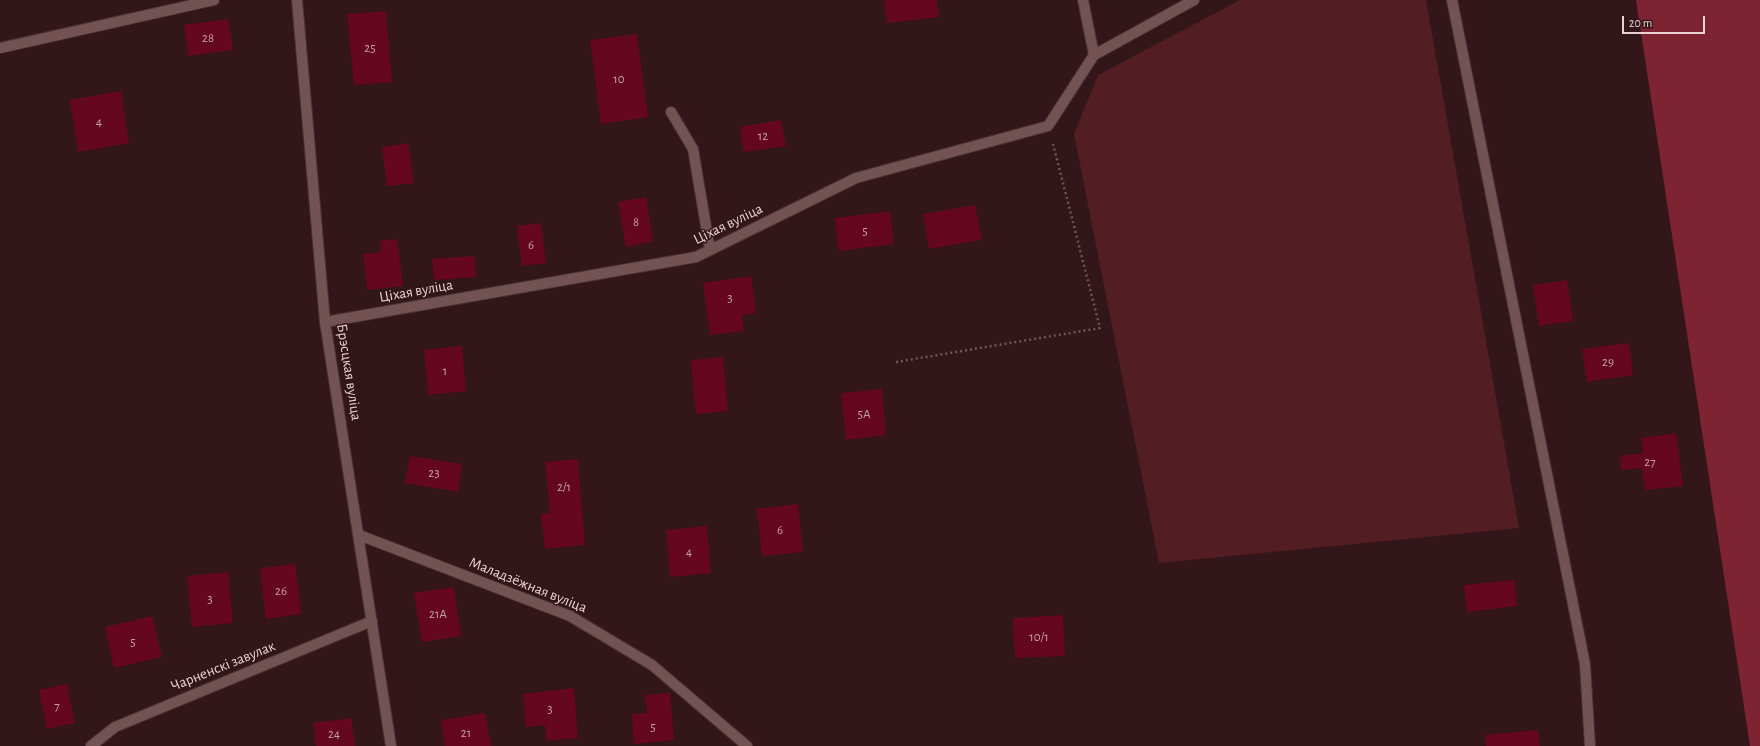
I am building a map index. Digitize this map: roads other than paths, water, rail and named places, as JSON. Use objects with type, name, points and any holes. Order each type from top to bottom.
[{"type":"street","points":[[0,48],[214,0]]},
{"type":"street","name":"Брэсцкая вуліца","points":[[297,0],[325,322],[392,746]]},
{"type":"street","points":[[1083,0],[1094,55],[1194,0]]},
{"type":"street","points":[[1452,0],[1585,664],[1590,746]]},
{"type":"street","name":"Ціхая вуліца","points":[[325,322],[696,257],[856,178],[1048,126],[1094,55]]},
{"type":"street","points":[[671,112],[692,149],[710,250]]},
{"type":"street","name":"Маладзёжная вуліца","points":[[359,535],[570,616],[652,665],[747,746]]},
{"type":"street","name":"Чарненскі завулак","points":[[91,746],[115,727],[372,621]]}]
